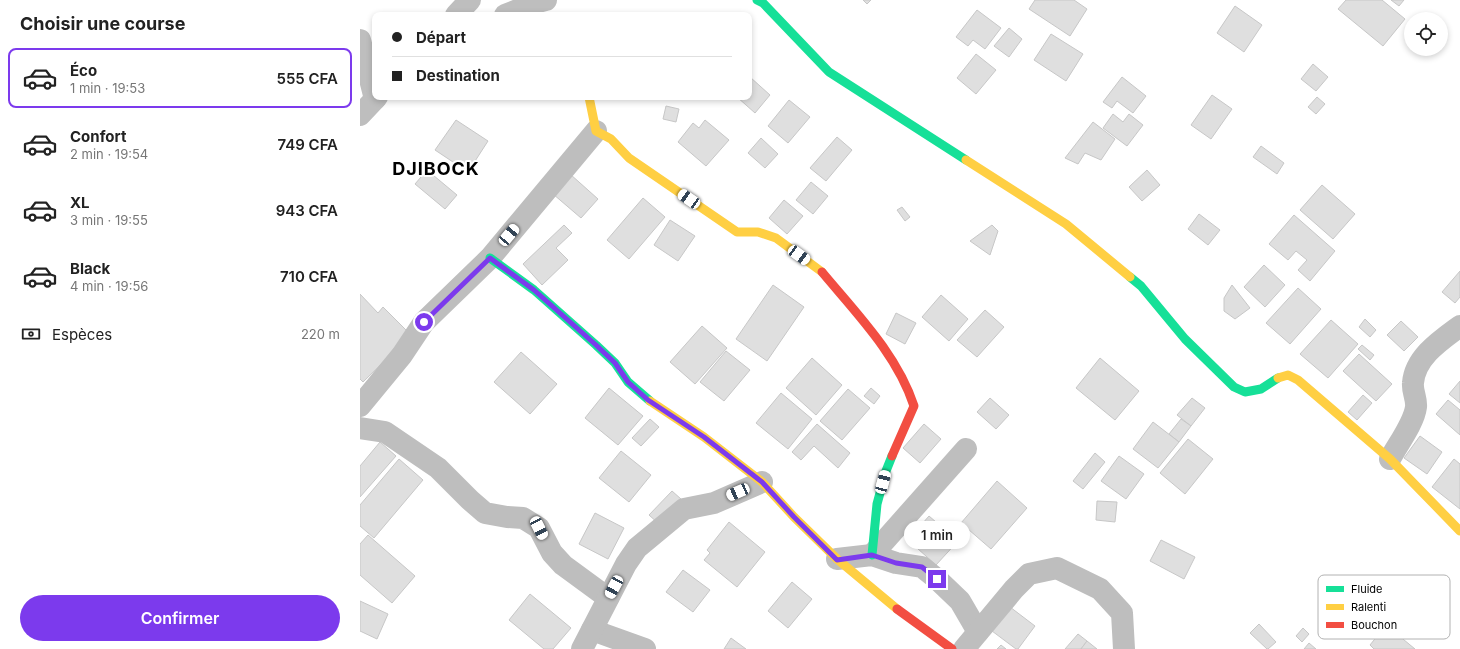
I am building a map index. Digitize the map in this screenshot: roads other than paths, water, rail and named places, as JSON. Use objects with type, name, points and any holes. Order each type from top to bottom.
[{"type":"street","points":[[459,12],[470,0]]},
{"type":"street","points":[[512,12],[546,0]]},
{"type":"street","points":[[758,0],[763,3],[829,72],[1066,224],[1141,286],[1185,339],[1234,387],[1245,392],[1261,389],[1276,379],[1288,375],[1298,380],[1390,459],[1460,531]]},
{"type":"street","points":[[360,40],[372,84]]},
{"type":"street","points":[[360,115],[374,100]]},
{"type":"street","points":[[590,100],[596,131]]},
{"type":"street","points":[[360,406],[402,356],[424,322],[490,258],[596,131]]},
{"type":"street","points":[[596,131],[611,139],[629,158],[737,232],[758,232],[776,238],[822,272],[876,337],[899,372],[914,406],[886,471],[877,504],[872,555]]},
{"type":"street","points":[[490,258],[534,290],[596,345],[615,363],[628,382],[648,400],[704,437],[762,482],[837,560],[901,612],[952,649]]},
{"type":"street","points":[[1390,459],[1413,417],[1416,405],[1412,385],[1414,372],[1418,363],[1439,341],[1460,326]]},
{"type":"street","points":[[360,428],[385,432],[391,436],[438,468],[470,500],[485,512],[507,517],[523,518],[539,528],[552,553],[563,565],[608,598]]},
{"type":"street","points":[[872,555],[966,449]]},
{"type":"street","points":[[582,649],[626,564],[637,548],[684,509],[714,503],[762,482]]},
{"type":"street","points":[[837,560],[872,555],[896,563],[922,567],[960,601],[978,632]]},
{"type":"street","points":[[964,649],[1014,589],[1029,574],[1057,568],[1100,589],[1122,613],[1124,649]]},
{"type":"street","points":[[592,630],[645,649]]},
{"type":"district","name":"DJIBOCK","points":[[436,169]]}]
